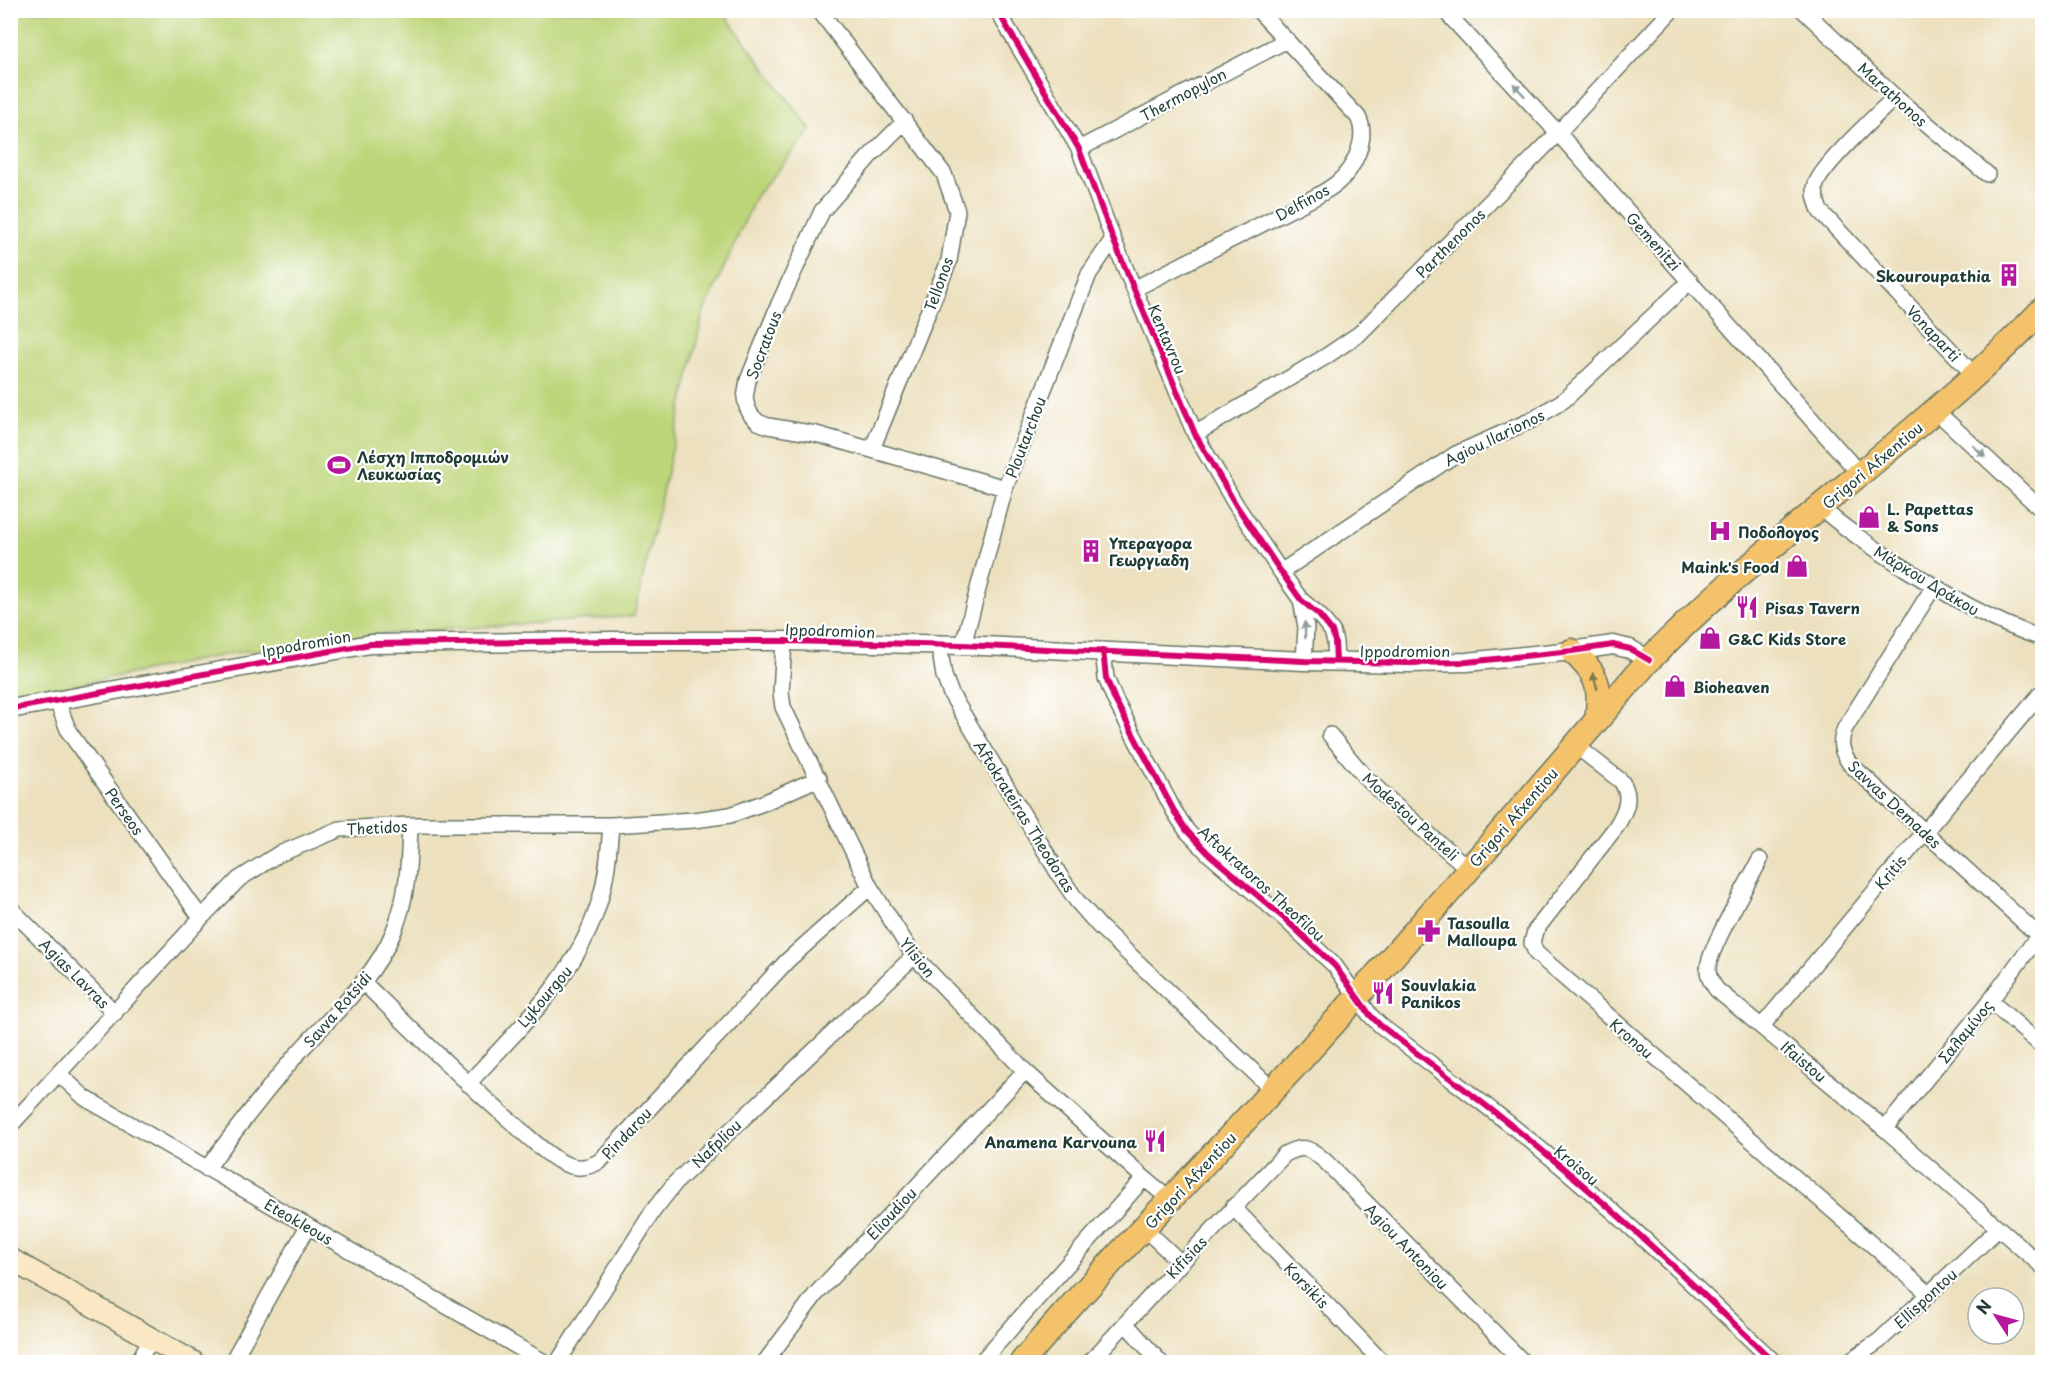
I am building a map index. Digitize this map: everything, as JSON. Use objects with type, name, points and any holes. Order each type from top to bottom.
[{"type":"main road","name":"Grigori Afxentiou","points":[[1022,1362],[1274,1090],[1649,660],[1705,605],[1936,411],[2040,317]]},
{"type":"main road","points":[[1572,651],[1592,669],[1595,676],[1599,703],[1597,719]]},
{"type":"main road","points":[[10,1259],[193,1362]]},
{"type":"street","name":"Tellonos","points":[[819,10],[944,174],[957,211],[949,261],[872,449]]},
{"type":"street","name":"Kentavrou","points":[[997,10],[1079,149],[1113,239],[1195,434],[1236,505],[1281,572],[1301,600],[1319,615],[1332,631],[1336,661]]},
{"type":"street","name":"Delfinos","points":[[1134,289],[1317,196],[1339,182],[1350,169],[1358,152],[1362,124],[1358,117],[1258,10]]},
{"type":"street","name":"Gemenitzi","points":[[1444,10],[1558,133],[1860,474]]},
{"type":"street","name":"Parthenonos","points":[[1195,434],[1325,357],[1359,334],[1558,133],[1672,10]]},
{"type":"street","name":"Marathonos","points":[[1803,10],[1895,97],[1987,174]]},
{"type":"street","name":"Thermopylon","points":[[1079,149],[1287,40]]},
{"type":"street","name":"Vonaparti","points":[[1895,97],[1828,166],[1815,186],[1816,199],[1820,211],[1975,376]]},
{"type":"street","name":"Socratous","points":[[905,121],[869,157],[822,211],[779,304],[748,380],[745,398],[751,415],[758,422],[768,426],[816,434],[1005,488]]},
{"type":"street","name":"Ploutarchou","points":[[963,645],[1005,488],[1089,274],[1113,239]]},
{"type":"street","name":"Agiou Ilarionos","points":[[1281,572],[1456,454],[1548,411],[1564,400],[1690,281]]},
{"type":"street","points":[[1936,411],[2043,510]]},
{"type":"street","name":"Μάρκου Δράκου","points":[[1820,507],[1858,537],[1934,586],[1989,618],[2043,638]]},
{"type":"street","name":"Savvas Demades","points":[[1934,586],[1845,728],[1841,738],[1842,752],[1850,764],[2041,933]]},
{"type":"street","name":"Kentavrou","points":[[1301,600],[1306,627],[1304,661]]},
{"type":"street","name":"Ippodromion","points":[[10,709],[370,644],[784,641],[963,645],[1304,661],[1410,663],[1467,662],[1613,645],[1622,646],[1649,660]]},
{"type":"street","name":"Ylision","points":[[784,641],[781,700],[870,887],[914,956],[1025,1071],[1143,1178],[1171,1200]]},
{"type":"street","name":"Aftokrateiras Theodoras","points":[[939,645],[944,676],[951,694],[1077,901],[1099,926],[1274,1090]]},
{"type":"street","name":"Aftokratoros Theofilou","points":[[1103,650],[1106,678],[1115,700],[1187,831],[1209,854],[1285,919],[1335,966],[1346,979],[1356,997]]},
{"type":"street","name":"Kritis","points":[[1762,1026],[2043,692]]},
{"type":"street","name":"Perseos","points":[[57,701],[69,732],[201,918]]},
{"type":"street","name":"Modestou Panteli","points":[[1330,735],[1366,778],[1469,869]]},
{"type":"street","name":"Kronou","points":[[1575,745],[1622,781],[1627,789],[1628,799],[1622,818],[1616,827],[1535,931],[1533,943],[1536,953],[1929,1294]]},
{"type":"street","name":"Thetidos","points":[[13,1117],[59,1074],[239,879],[278,855],[340,829],[410,825],[611,825],[694,820],[730,815],[819,778]]},
{"type":"street","name":"Savva Rotsidi","points":[[207,1169],[297,1054],[363,982],[380,958],[393,934],[407,887],[410,825]]},
{"type":"street","name":"Lykourgou","points":[[468,1084],[556,985],[576,958],[600,901],[607,868],[611,825]]},
{"type":"street","name":"Ifaistou","points":[[1760,860],[1712,954],[1708,972],[1710,981],[1717,990],[1885,1129],[2043,1266]]},
{"type":"street","name":"Pindarou","points":[[363,982],[468,1084],[547,1153],[579,1168],[589,1167],[600,1161],[788,960],[870,887]]},
{"type":"street","name":"Agias Lavras","points":[[10,908],[115,1013]]},
{"type":"street","name":"Σαλαμίνος","points":[[1885,1129],[1990,1001],[2041,933]]},
{"type":"street","name":"Nafpliou","points":[[558,1362],[653,1210],[675,1183],[914,956]]},
{"type":"street","name":"Kroisou","points":[[1356,997],[1380,1025],[1518,1131],[1617,1215],[1774,1362]]},
{"type":"street","points":[[1990,1001],[2043,1046]]},
{"type":"street","name":"Elioudiou","points":[[765,1362],[816,1294],[1025,1071]]},
{"type":"street","name":"Eteokleous","points":[[59,1074],[85,1098],[544,1362]]},
{"type":"street","name":"Agiou Antoniou","points":[[1285,1154],[1294,1149],[1304,1148],[1313,1152],[1523,1362]]},
{"type":"street","name":"Kifisias","points":[[1090,1362],[1180,1263],[1285,1154]]},
{"type":"street","points":[[981,1362],[1143,1178]]},
{"type":"street","name":"Korsikis","points":[[1233,1207],[1382,1362]]},
{"type":"street","points":[[232,1362],[308,1226]]},
{"type":"street","points":[[1144,1228],[1180,1263]]},
{"type":"street","name":"Ellispontou","points":[[1848,1362],[1879,1341],[1998,1229]]},
{"type":"street","points":[[1126,1324],[1160,1362]]},
{"type":"street","points":[[138,1362],[151,1339]]},
{"type":"green space","name":"Λέσχη Ιπποδρομιών Λευκωσίας","points":[[11,11],[722,11],[811,130],[756,196],[703,314],[634,616],[382,634],[233,653],[11,698]]},
{"type":"cycle path","points":[[997,10],[1079,149],[1113,239],[1195,434],[1236,505],[1281,572],[1301,600],[1319,615],[1332,631],[1336,661]]},
{"type":"cycle path","points":[[10,709],[370,644],[784,641],[963,645],[1304,661],[1410,663],[1467,662],[1613,645],[1630,649],[1649,660]]},
{"type":"cycle path","points":[[1103,650],[1106,678],[1115,700],[1187,831],[1209,854],[1285,919],[1335,966],[1370,1015],[1380,1025],[1500,1117],[1583,1185],[1680,1272],[1774,1362]]},
{"type":"place","name":"Skouroupathia","points":[[2009,275]]},
{"type":"place","name":"Λέσχη Ιπποδρομιών Λευκωσίας","points":[[339,465]]},
{"type":"place","name":"L. Papettas & Sons","points":[[1869,517]]},
{"type":"place","name":"Ποδολογος","points":[[1720,531]]},
{"type":"place","name":"Υπεραγορα Γεωργιαδη","points":[[1091,551]]},
{"type":"place","name":"Maink's Food","points":[[1797,566]]},
{"type":"place","name":"Pisas Tavern","points":[[1747,607]]},
{"type":"place","name":"G&C Kids Store","points":[[1710,638]]},
{"type":"place","name":"Bioheaven","points":[[1675,686]]},
{"type":"place","name":"Tasoulla Malloupa","points":[[1429,931]]},
{"type":"place","name":"Souvlakia Panikos","points":[[1383,993]]},
{"type":"place","name":"Anamena Karvouna","points":[[1155,1141]]}]
